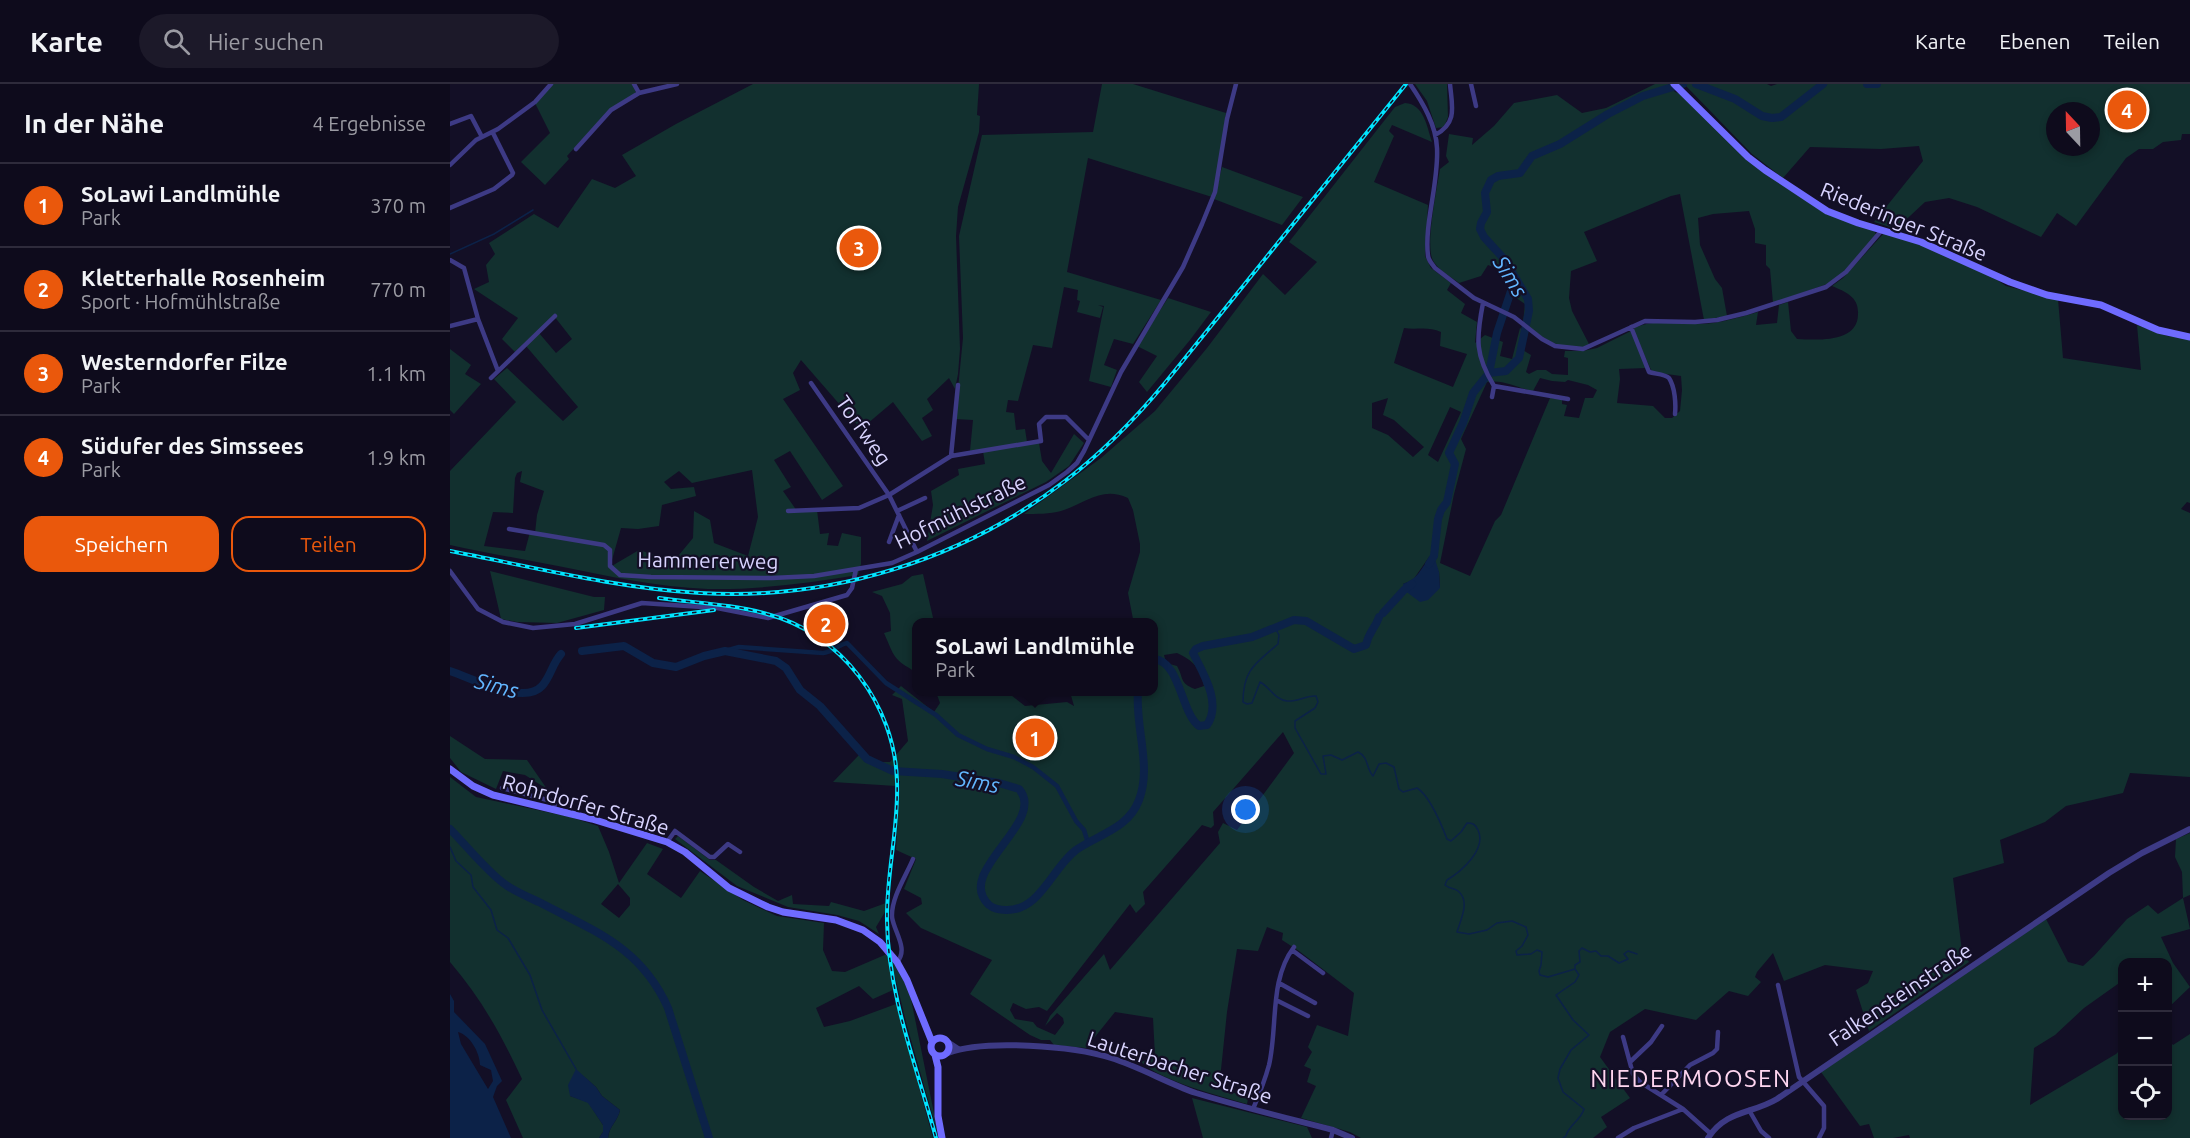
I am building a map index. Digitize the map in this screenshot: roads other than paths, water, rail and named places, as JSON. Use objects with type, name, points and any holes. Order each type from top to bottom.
[{"type":"main road","name":"Riederinger Straße","points":[[1674,84],[1765,170],[1827,211],[1921,242],[2010,282],[2047,295],[2101,305],[2158,330],[2190,337]]},
{"type":"main road","name":"Rohrdorfer Straße","points":[[450,769],[482,791],[654,836],[685,852],[715,878],[738,893],[783,912],[836,920],[853,925],[870,934],[897,962],[935,1040],[931,1049],[942,1055]]},
{"type":"main road","points":[[935,1040],[946,1040],[949,1043],[938,1067],[938,1116],[942,1138]]},
{"type":"street","points":[[450,165],[482,136],[493,133],[535,102],[551,84]]},
{"type":"street","points":[[634,84],[639,93]]},
{"type":"street","points":[[576,149],[611,111],[639,93],[677,84]]},
{"type":"street","name":"Hofmühlstraße","points":[[856,569],[891,563],[917,552],[1049,485],[1077,464],[1121,372],[1175,280],[1202,224],[1215,192],[1227,119],[1236,84]]},
{"type":"street","points":[[1410,84],[1426,109],[1435,135],[1437,157],[1428,256],[1435,268],[1483,303],[1506,314],[1555,346],[1584,349],[1651,320],[1695,322],[1730,317],[1826,287],[1846,272],[1882,230]]},
{"type":"street","points":[[1435,135],[1447,128],[1451,122],[1450,84]]},
{"type":"street","points":[[1471,84],[1476,106]]},
{"type":"street","points":[[450,124],[471,116],[482,136]]},
{"type":"street","points":[[450,208],[494,189],[512,176],[513,173],[493,133]]},
{"type":"street","points":[[450,260],[464,268],[478,319],[498,371]]},
{"type":"street","points":[[1483,303],[1478,346],[1487,375],[1494,386],[1492,397]]},
{"type":"street","points":[[491,378],[555,316]]},
{"type":"street","points":[[450,326],[478,319]]},
{"type":"street","points":[[1631,327],[1649,372],[1668,377],[1676,403],[1675,414]]},
{"type":"street","name":"Torfweg","points":[[811,383],[889,495],[917,552]]},
{"type":"street","points":[[951,456],[958,385]]},
{"type":"street","points":[[1494,386],[1568,399]]},
{"type":"street","points":[[788,512],[860,508],[889,495],[951,456],[1041,441],[1039,424],[1049,416],[1068,418],[1089,441]]},
{"type":"street","points":[[889,542],[898,513],[925,498]]},
{"type":"street","name":"Hammererweg","points":[[510,529],[604,545],[610,550],[611,567],[620,575],[694,579],[772,578],[814,576],[856,569]]},
{"type":"street","points":[[450,572],[478,609],[502,622],[533,628],[575,624],[642,603],[717,608],[768,618],[847,595],[852,588],[856,569]]},
{"type":"street","points":[[502,788],[555,802],[554,810]]},
{"type":"street","name":"Falkensteinstraße","points":[[1710,1136],[1727,1118],[1770,1103],[2109,873],[2142,853],[2190,830]]},
{"type":"street","points":[[667,842],[675,831],[710,857],[714,857],[728,844],[740,852]]},
{"type":"street","points":[[897,962],[901,958],[902,949],[895,929],[892,909],[913,859]]},
{"type":"street","points":[[1253,1109],[1269,1065],[1279,983],[1284,965],[1293,948],[1323,973]]},
{"type":"street","points":[[1279,983],[1315,1003]]},
{"type":"street","points":[[1778,985],[1802,1081],[1824,1106],[1824,1128],[1819,1138]]},
{"type":"street","points":[[1276,1000],[1308,1016]]},
{"type":"street","points":[[1629,1062],[1651,1042],[1662,1026]]},
{"type":"street","points":[[1661,1095],[1690,1065],[1717,1049],[1719,1032]]},
{"type":"street","points":[[1623,1037],[1633,1074],[1640,1082],[1683,1109],[1710,1136]]},
{"type":"street","points":[[949,1043],[958,1049]]},
{"type":"street","name":"Lauterbacher Straße","points":[[942,1055],[958,1049],[1038,1046],[1093,1054],[1124,1063],[1193,1092],[1333,1130],[1352,1138]]},
{"type":"street","points":[[1618,1138],[1634,1128],[1683,1109]]},
{"type":"street","points":[[1749,1110],[1761,1131],[1769,1138]]},
{"type":"street","points":[[1331,1138],[1333,1130]]},
{"type":"water","points":[[1434,556],[1439,572],[1440,588],[1428,600],[1420,602],[1404,590],[1403,584],[1415,577]]},
{"type":"water","points":[[450,994],[454,1001],[454,1012],[485,1044],[502,1081],[497,1086],[493,1097],[511,1138],[450,1138]],"holes":[[[458,1032],[474,1045],[480,1065],[491,1070],[493,1081],[488,1089],[461,1044]]]},
{"type":"water","points":[[576,1069],[596,1087],[602,1096],[620,1110],[608,1138],[599,1138],[603,1132],[603,1125],[588,1103],[570,1096],[568,1085]]},
{"type":"waterway","name":"Sims","points":[[1429,564],[1434,556],[1438,519],[1447,502],[1455,464],[1449,453],[1463,423],[1473,393],[1489,373],[1506,371],[1519,358],[1529,311],[1528,299],[1505,260],[1484,237],[1480,229],[1487,212],[1485,193],[1491,180],[1498,176],[1520,173],[1532,156],[1560,144],[1608,114],[1643,96],[1683,84]]},
{"type":"waterway","name":"Sims","points":[[1696,84],[1735,99],[1762,116],[1772,118],[1781,117],[1823,84]]},
{"type":"waterway","name":"Sims","points":[[1867,84],[1877,84]]},
{"type":"waterway","points":[[450,254],[494,234],[533,210]]},
{"type":"waterway","points":[[1489,373],[1497,333],[1515,279]]},
{"type":"waterway","name":"Sims","points":[[1383,613],[1412,584]]},
{"type":"waterway","name":"Sims","points":[[1158,660],[1169,668],[1175,678],[1193,719],[1199,726],[1207,725],[1213,707],[1212,698],[1206,679],[1193,653],[1196,649],[1252,637],[1294,620],[1306,621],[1354,649],[1366,645],[1379,617]]},
{"type":"waterway","points":[[1275,628],[1279,635],[1278,644],[1252,668],[1245,682],[1243,702],[1252,703],[1260,682],[1283,700],[1291,701],[1316,696],[1318,702],[1315,708],[1295,721],[1295,728],[1321,774],[1326,774],[1323,756],[1331,755],[1342,760],[1358,752],[1366,760],[1373,776],[1379,764],[1386,763],[1394,767],[1399,789],[1403,792],[1417,788],[1422,792],[1435,811],[1447,839],[1451,841],[1467,823],[1474,824],[1480,837],[1476,852],[1466,865],[1447,880],[1445,885],[1458,891],[1464,900],[1464,911],[1457,932],[1469,934],[1487,930],[1497,923],[1512,921],[1526,927],[1528,935],[1516,951],[1517,955],[1531,954],[1537,950],[1542,952],[1540,975],[1548,977],[1575,969],[1579,975],[1575,982],[1556,995],[1573,1020],[1589,1035],[1571,1050],[1560,1069],[1558,1078],[1563,1092],[1584,1109],[1563,1138]]},
{"type":"waterway","name":"Sims","points":[[725,651],[739,647],[823,653],[847,643],[886,683],[936,715],[958,735],[987,749],[1014,757],[1033,767],[1057,786],[1076,821],[1084,830],[1088,843]]},
{"type":"waterway","name":"Sims","points":[[582,651],[624,646],[653,663],[676,667],[725,651],[776,661],[786,668],[800,690],[820,706],[867,759],[893,771],[942,774],[999,783],[1019,789],[1025,802],[1021,816],[1013,832],[990,862],[983,878],[981,892],[989,905],[1001,910],[1028,904],[1076,850],[1112,830],[1128,818],[1134,810],[1143,787],[1144,774],[1138,696]]},
{"type":"waterway","name":"Sims","points":[[450,671],[498,689],[523,693],[534,691],[542,686],[561,654]]},
{"type":"waterway","points":[[450,829],[499,880],[597,932],[630,955],[644,970],[657,987],[668,1008],[709,1138]]},
{"type":"waterway","points":[[450,847],[456,861],[471,875],[473,887],[491,910],[497,930],[508,938],[530,975],[542,1010],[576,1069]]},
{"type":"waterway","points":[[1575,968],[1575,965],[1580,962],[1579,951],[1582,948],[1590,952],[1596,951],[1601,956],[1608,956],[1619,963],[1628,959],[1624,954],[1628,951],[1637,954]]},
{"type":"railway","points":[[450,551],[637,587],[700,593],[749,594],[797,590],[845,582],[893,570],[983,533],[1025,509],[1065,481],[1092,459],[1130,422],[1165,383],[1406,84]]},
{"type":"railway","points":[[659,598],[740,608],[767,614],[794,624],[818,637],[840,655],[859,676],[874,700],[886,726],[894,753],[897,781],[896,816],[887,903],[892,976],[905,1031],[936,1138]]},
{"type":"railway","points":[[576,628],[714,610]]},
{"type":"place","name":"Südufer des Simssees","points":[[2127,110]]},
{"type":"place","name":"Westerndorfer Filze","points":[[859,248]]},
{"type":"place","name":"Kletterhalle Rosenheim","points":[[826,624]]},
{"type":"place","name":"SoLawi Landlmühle","points":[[1035,738]]},
{"type":"district","name":"NIEDERMOOSEN","points":[[1691,1078]]}]
